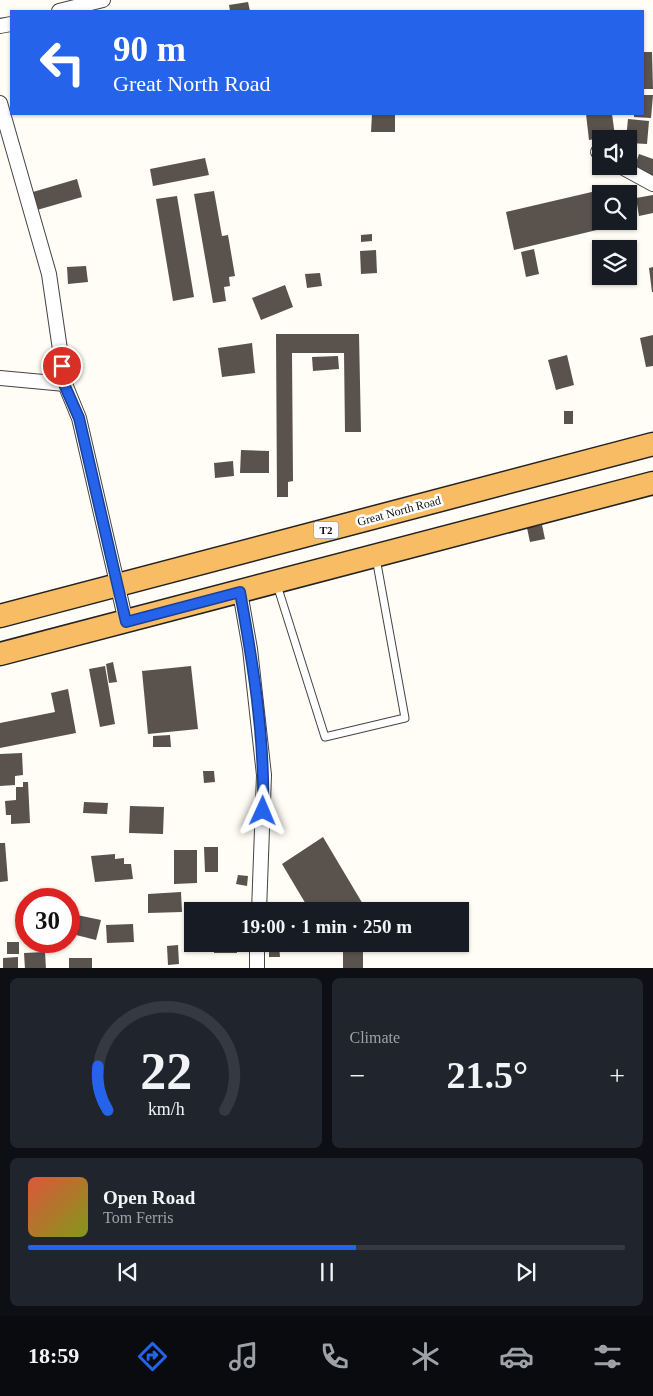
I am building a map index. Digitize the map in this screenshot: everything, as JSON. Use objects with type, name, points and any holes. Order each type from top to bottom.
[{"type":"highway","name":"Great North Road","points":[[0,616],[653,444]]},
{"type":"highway","points":[[0,654],[653,483]]},
{"type":"street","points":[[63,10],[103,0]]},
{"type":"street","points":[[0,103],[49,274],[64,384],[79,418],[126,622]]},
{"type":"street","points":[[636,175],[653,184]]},
{"type":"street","points":[[0,378],[64,384]]},
{"type":"street","points":[[240,592],[250,649],[264,775],[259,902]]},
{"type":"street","points":[[257,952],[257,968]]},
{"type":"lane","points":[[276,583],[325,737],[405,718],[376,556]]},
{"type":"building","points":[[248,2],[250,10],[230,10],[229,5]]},
{"type":"building","points":[[644,52],[652,52],[653,89],[644,89]]},
{"type":"building","points":[[644,95],[653,95],[651,118],[634,117],[634,115],[644,115]]},
{"type":"building","points":[[372,115],[395,115],[395,132],[371,132]]},
{"type":"building","points":[[586,115],[612,115],[614,130],[592,130],[592,140],[589,140]]},
{"type":"building","points":[[628,119],[649,121],[647,144],[637,143],[637,130],[627,130]]},
{"type":"building","points":[[639,154],[653,159],[653,179],[637,173]]},
{"type":"building","points":[[205,158],[209,175],[153,186],[150,169]]},
{"type":"building","points":[[77,179],[82,197],[37,210],[33,192]]},
{"type":"building","points":[[214,191],[222,236],[228,235],[235,276],[229,277],[230,286],[224,287],[226,301],[213,303],[194,194]]},
{"type":"building","points":[[592,192],[592,230],[597,230],[514,250],[506,212]]},
{"type":"building","points":[[653,195],[653,213],[639,216],[637,198]]},
{"type":"building","points":[[177,196],[194,297],[173,301],[156,199]]},
{"type":"building","points":[[372,234],[372,241],[361,242],[361,235]]},
{"type":"building","points":[[534,249],[539,274],[526,277],[521,252]]},
{"type":"building","points":[[376,250],[377,273],[361,274],[360,251]]},
{"type":"building","points":[[86,266],[88,282],[68,284],[67,267]]},
{"type":"building","points":[[653,267],[653,292],[652,292],[649,268]]},
{"type":"building","points":[[320,273],[322,286],[307,288],[305,274]]},
{"type":"building","points":[[285,285],[293,307],[261,320],[252,298]]},
{"type":"building","points":[[276,334],[359,334],[361,432],[345,432],[344,353],[292,353],[293,481],[288,482],[288,497],[277,497]]},
{"type":"building","points":[[653,335],[653,366],[646,367],[640,338]]},
{"type":"building","points":[[252,343],[255,373],[222,377],[218,348]]},
{"type":"building","points":[[567,355],[574,385],[556,390],[548,360]]},
{"type":"building","points":[[338,356],[339,369],[313,371],[312,357]]},
{"type":"building","points":[[564,411],[573,411],[573,424],[564,424]]},
{"type":"building","points":[[241,450],[269,451],[269,473],[240,473]]},
{"type":"building","points":[[233,461],[234,476],[215,478],[214,463]]},
{"type":"building","points":[[542,525],[545,539],[530,542],[527,528]]},
{"type":"building","points":[[113,662],[117,682],[109,683],[106,664]]},
{"type":"building","points":[[105,666],[115,724],[100,727],[89,669]]},
{"type":"building","points":[[191,666],[198,729],[148,734],[142,671]]},
{"type":"building","points":[[68,689],[76,733],[0,748],[0,723],[55,712],[51,693]]},
{"type":"building","points":[[170,735],[171,747],[153,747],[153,736]]},
{"type":"building","points":[[22,753],[23,775],[15,776],[15,785],[0,786],[0,754]]},
{"type":"building","points":[[203,771],[214,771],[215,782],[204,783]]},
{"type":"building","points":[[23,782],[28,782],[30,823],[11,824],[11,815],[6,815],[5,801],[16,800],[16,787],[23,787]]},
{"type":"building","points":[[84,802],[108,803],[107,814],[83,813]]},
{"type":"building","points":[[130,806],[164,807],[163,834],[129,833]]},
{"type":"building","points":[[323,837],[362,902],[305,902],[282,864]]},
{"type":"building","points":[[0,843],[5,843],[8,881],[0,882]]},
{"type":"building","points":[[204,847],[218,847],[218,872],[205,872]]},
{"type":"building","points":[[174,850],[197,850],[197,883],[174,884]]},
{"type":"building","points":[[115,854],[115,859],[124,858],[124,864],[131,864],[133,879],[95,882],[91,856]]},
{"type":"building","points":[[238,875],[248,876],[247,886],[236,884]]},
{"type":"building","points":[[181,892],[182,912],[148,913],[148,894]]},
{"type":"building","points":[[80,916],[101,920],[96,940],[80,936]]},
{"type":"building","points":[[133,924],[134,942],[107,943],[106,925]]},
{"type":"building","points":[[7,942],[15,942],[15,953],[19,954],[7,954]]},
{"type":"building","points":[[178,945],[179,964],[168,965],[167,946]]},
{"type":"building","points":[[214,952],[237,952],[237,953]]},
{"type":"building","points":[[269,952],[280,952],[280,957],[269,957]]},
{"type":"building","points":[[343,952],[363,952],[363,968],[343,968]]},
{"type":"building","points":[[24,953],[45,953],[46,968],[25,968]]},
{"type":"building","points":[[18,957],[18,968],[3,968],[3,958]]},
{"type":"building","points":[[69,958],[92,958],[92,968],[69,968]]},
{"type":"route","points":[[62,366],[64,384],[79,418],[126,622],[240,592],[260,726],[264,775],[263,811]]}]
